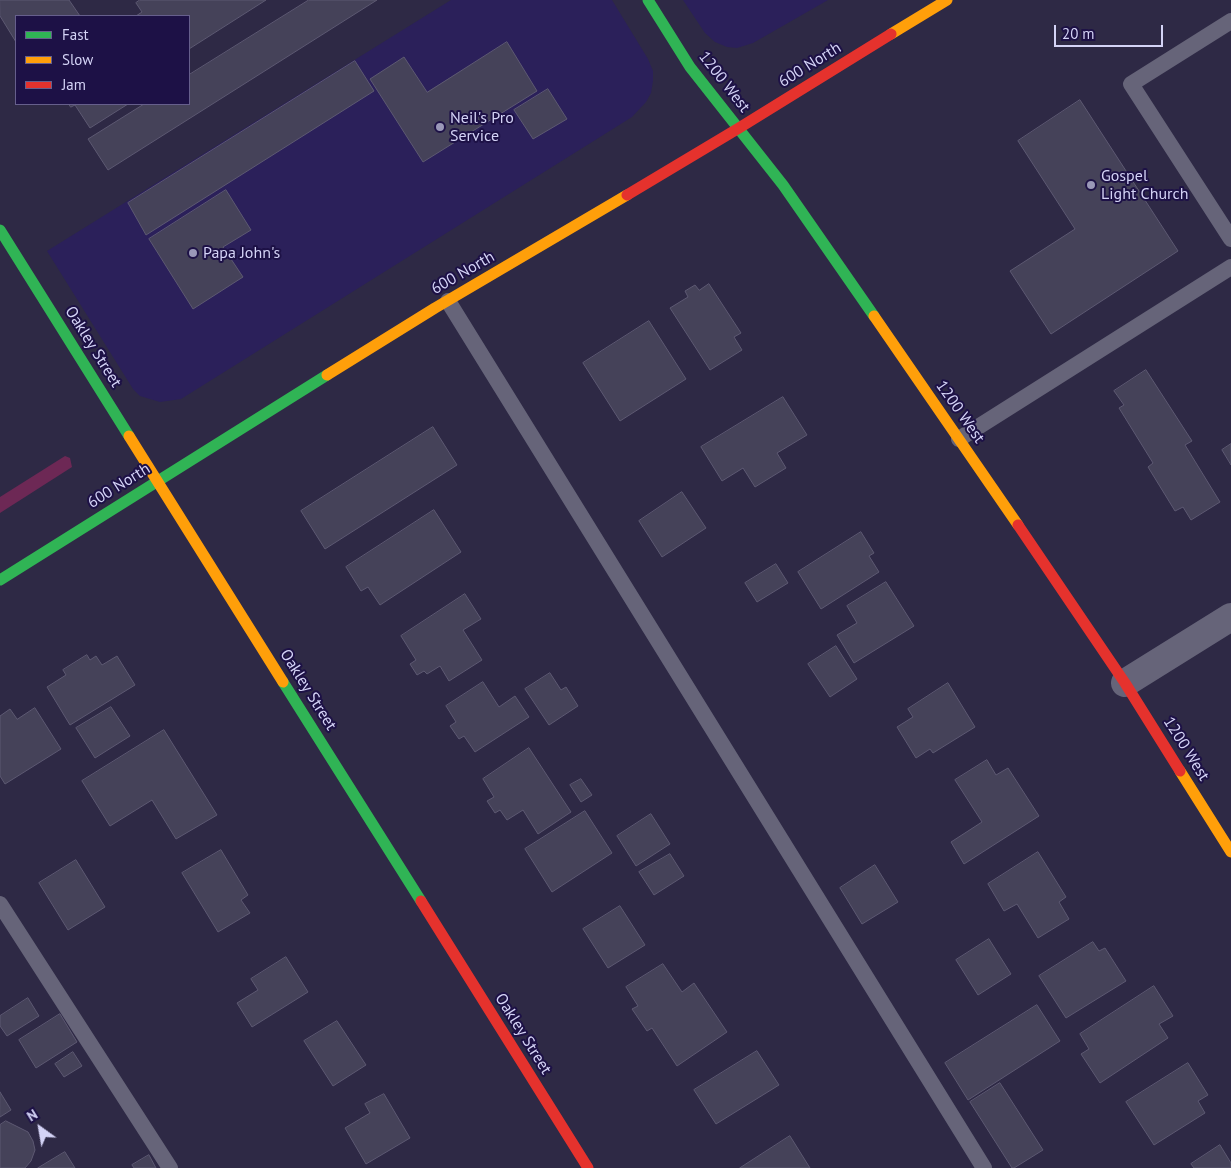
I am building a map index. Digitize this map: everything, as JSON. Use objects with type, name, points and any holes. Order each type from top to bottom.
[{"type":"street","name":"1200 West","points":[[648,0],[690,67],[782,185],[959,439],[1125,683],[1231,852]]},
{"type":"street","name":"600 North","points":[[0,580],[448,300],[739,128],[935,3]]},
{"type":"street","name":"Oakley Street","points":[[0,230],[588,1168]]},
{"type":"street","points":[[1125,683],[1231,617]]},
{"type":"lane","points":[[1231,21],[1131,84],[1231,238]]},
{"type":"lane","points":[[959,439],[1231,267]]},
{"type":"lane","points":[[448,300],[984,1168]]},
{"type":"lane","points":[[0,904],[170,1168]]},
{"type":"shaded area","points":[[451,0],[612,0],[648,59],[653,71],[651,93],[646,102],[632,117],[181,399],[160,402],[140,396],[133,389],[47,251]]},
{"type":"shaded area","points":[[683,0],[828,0],[753,43],[737,48],[727,47],[715,42],[705,33]]},
{"type":"shaded area","points":[[65,456],[70,458],[72,467],[0,513],[0,497]]},
{"type":"building","points":[[0,0],[69,0],[79,15],[15,15],[15,40],[0,16]]},
{"type":"building","points":[[140,0],[266,0],[190,48],[190,15],[138,15],[142,12],[136,3]]},
{"type":"building","points":[[309,0],[377,0],[108,170],[88,139],[142,105],[190,105],[190,74]]},
{"type":"building","name":"Neil's Pro Service","points":[[507,42],[537,91],[423,162],[370,79],[404,57],[427,92]]},
{"type":"building","points":[[355,61],[374,91],[146,235],[128,203]]},
{"type":"building","points":[[548,89],[567,119],[533,139],[514,110]]},
{"type":"building","name":"Gospel Light Church","points":[[1080,100],[1178,251],[1051,334],[1010,271],[1075,229],[1018,141]]},
{"type":"building","points":[[75,105],[126,105],[90,128]]},
{"type":"building","name":"Papa John's","points":[[226,190],[251,230],[223,247],[243,277],[193,309],[149,239]]},
{"type":"building","points":[[709,284],[741,333],[734,337],[742,350],[710,370],[670,308],[688,297],[685,291],[695,285],[699,290]]},
{"type":"building","points":[[649,321],[686,379],[620,421],[583,363]]},
{"type":"building","points":[[1146,370],[1192,441],[1185,445],[1220,502],[1191,520],[1183,507],[1175,511],[1148,467],[1153,463],[1119,408],[1124,405],[1114,391]]},
{"type":"building","points":[[783,397],[807,435],[777,453],[786,468],[755,487],[743,468],[722,481],[701,447]]},
{"type":"building","points":[[433,427],[457,465],[325,549],[301,511]]},
{"type":"building","points":[[1231,444],[1231,465],[1222,450]]},
{"type":"building","points":[[682,492],[706,528],[662,557],[639,521]]},
{"type":"building","points":[[434,510],[461,552],[380,605],[368,587],[361,591],[346,567]]},
{"type":"building","points":[[861,532],[874,553],[869,556],[879,572],[821,609],[798,572]]},
{"type":"building","points":[[776,564],[788,583],[757,602],[745,583]]},
{"type":"building","points":[[886,582],[914,626],[854,663],[837,635],[857,623],[847,606]]},
{"type":"building","points":[[465,594],[481,619],[463,630],[482,660],[449,681],[440,666],[427,674],[424,671],[417,675],[410,664],[416,660],[401,636]]},
{"type":"building","points":[[836,646],[857,679],[830,697],[808,664]]},
{"type":"building","points":[[87,655],[90,660],[96,656],[102,665],[117,656],[135,685],[70,725],[47,687],[66,675],[63,670]]},
{"type":"building","points":[[550,673],[561,690],[566,687],[578,706],[549,725],[525,689]]},
{"type":"building","points":[[483,682],[499,707],[515,696],[529,717],[475,752],[464,736],[459,739],[450,726],[456,722],[446,706]]},
{"type":"building","points":[[948,683],[975,727],[933,753],[930,749],[916,758],[897,727],[913,717],[908,709]]},
{"type":"building","points":[[111,707],[130,736],[95,758],[76,728]]},
{"type":"building","points":[[35,708],[61,749],[5,784],[0,776],[0,716],[10,709],[17,719]]},
{"type":"building","points":[[164,730],[217,815],[176,839],[152,800],[110,826],[82,781]]},
{"type":"building","points":[[529,748],[571,812],[538,834],[523,810],[507,820],[500,810],[495,813],[487,801],[494,797],[483,779]]},
{"type":"building","points":[[987,760],[996,775],[1008,768],[1039,816],[964,864],[951,842],[982,822],[955,780]]},
{"type":"building","points":[[581,779],[592,795],[581,802],[570,785]]},
{"type":"building","points":[[585,811],[612,853],[552,892],[525,849]]},
{"type":"building","points":[[651,814],[670,844],[636,866],[617,836]]},
{"type":"building","points":[[221,850],[248,895],[241,900],[250,913],[218,932],[182,873]]},
{"type":"building","points":[[1038,852],[1066,897],[1059,902],[1069,919],[1038,938],[1017,904],[1004,911],[988,884]]},
{"type":"building","points":[[670,854],[684,876],[654,895],[639,872]]},
{"type":"building","points":[[76,860],[105,907],[68,930],[39,883]]},
{"type":"building","points":[[875,865],[898,902],[862,924],[840,888]]},
{"type":"building","points":[[620,906],[645,945],[608,968],[583,929]]},
{"type":"building","points":[[989,939],[1011,974],[978,995],[956,960]]},
{"type":"building","points":[[1093,942],[1099,951],[1105,948],[1126,981],[1066,1018],[1039,976]]},
{"type":"building","points":[[286,957],[308,992],[252,1027],[237,1003],[258,990],[251,979]]},
{"type":"building","points":[[663,964],[682,992],[694,983],[727,1032],[677,1066],[652,1028],[647,1031],[632,1009],[638,1006],[626,987]]},
{"type":"building","points":[[1154,986],[1173,1016],[1159,1024],[1168,1038],[1100,1083],[1081,1054],[1089,1049],[1080,1034]]},
{"type":"building","points":[[28,998],[39,1016],[7,1036],[0,1026],[0,1016]]},
{"type":"building","points":[[1037,1005],[1060,1041],[968,1100],[945,1063]]},
{"type":"building","points":[[60,1014],[77,1042],[36,1068],[19,1040]]},
{"type":"building","points":[[337,1021],[366,1065],[333,1086],[304,1041]]},
{"type":"building","points":[[757,1051],[779,1085],[716,1124],[694,1090]]},
{"type":"building","points":[[73,1052],[82,1066],[64,1077],[55,1064]]},
{"type":"building","points":[[1188,1063],[1208,1095],[1198,1101],[1205,1113],[1154,1145],[1126,1102]]},
{"type":"building","points":[[1000,1083],[1043,1150],[1014,1168],[1012,1168],[970,1102]]},
{"type":"building","points":[[0,1092],[11,1110],[0,1117]]},
{"type":"building","points":[[384,1094],[410,1138],[366,1164],[345,1128],[370,1113],[365,1104]]},
{"type":"building","points":[[6,1121],[28,1132],[33,1141],[35,1150],[31,1161],[25,1168],[0,1168],[0,1125]]},
{"type":"building","points":[[790,1136],[810,1168],[740,1168]]},
{"type":"building","points":[[1220,1145],[1231,1163],[1231,1168],[1194,1168],[1191,1164]]},
{"type":"building","points":[[65,1152],[75,1168],[38,1168]]},
{"type":"building","points":[[149,1155],[156,1168],[134,1168],[132,1165]]},
{"type":"traffic: fast","points":[[648,0],[690,67],[783,185],[874,316]]},
{"type":"traffic: fast","points":[[0,230],[129,436]]},
{"type":"traffic: fast","points":[[0,580],[327,375]]},
{"type":"traffic: fast","points":[[283,682],[421,901]]},
{"type":"traffic: slow","points":[[891,34],[947,0]]},
{"type":"traffic: slow","points":[[327,375],[435,308],[627,195]]},
{"type":"traffic: slow","points":[[874,316],[1018,525]]},
{"type":"traffic: slow","points":[[129,436],[283,682]]},
{"type":"traffic: slow","points":[[1180,771],[1231,852]]},
{"type":"traffic: jam","points":[[627,195],[891,34]]},
{"type":"traffic: jam","points":[[1018,525],[1125,683],[1180,771]]},
{"type":"traffic: jam","points":[[421,901],[588,1168]]},
{"type":"place","name":"Neil's Pro Service","points":[[440,127]]},
{"type":"place","name":"Gospel Light Church","points":[[1091,185]]},
{"type":"place","name":"Papa John's","points":[[193,253]]}]
